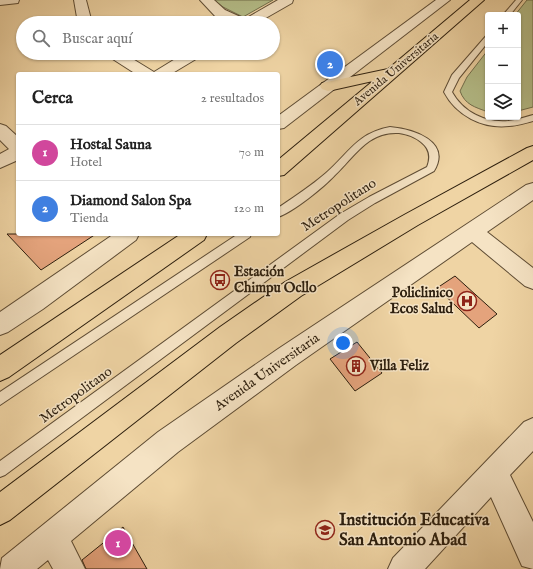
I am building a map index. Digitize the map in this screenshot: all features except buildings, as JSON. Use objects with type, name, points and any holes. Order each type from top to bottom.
[{"type":"main road","name":"Avenida Universitaria","points":[[280,168],[478,0]]},
{"type":"main road","points":[[328,86],[392,72]]},
{"type":"main road","points":[[0,510],[222,340],[293,289],[411,220],[533,152]]},
{"type":"main road","points":[[0,369],[194,236]]},
{"type":"street","points":[[0,1],[13,0]]},
{"type":"street","points":[[80,0],[83,16]]},
{"type":"street","points":[[206,0],[220,13],[227,16]]},
{"type":"street","points":[[259,16],[287,0]]},
{"type":"street","name":"Avenida Universitaria","points":[[280,122],[444,0]]},
{"type":"street","points":[[124,60],[144,72]]},
{"type":"street","points":[[163,72],[184,60]]},
{"type":"street","points":[[0,130],[16,145]]},
{"type":"street","points":[[0,162],[16,153]]},
{"type":"street","name":"Avenida Universitaria","points":[[13,569],[168,442],[287,357],[533,190]]},
{"type":"street","points":[[472,231],[533,280]]},
{"type":"street","points":[[0,325],[35,302],[125,236]]},
{"type":"street","points":[[404,569],[533,431]]},
{"type":"street","points":[[494,472],[533,555]]},
{"type":"street","points":[[53,536],[69,569]]},
{"type":"lane","points":[[509,12],[519,0]]},
{"type":"lane","points":[[485,41],[455,77],[448,92],[452,102],[461,110],[475,118],[491,122],[506,124],[533,118]]},
{"type":"lane","name":"Metropolitano","points":[[0,470],[344,217],[372,200],[431,169],[435,160],[434,151],[425,140],[411,132],[394,129],[375,132],[367,137],[330,175],[280,211]]},
{"type":"lane","points":[[0,399],[243,236]]},
{"type":"green space","points":[[214,0],[273,0],[245,16],[241,16],[223,7]]},
{"type":"green space","points":[[527,0],[533,0],[533,107],[521,110],[521,12],[517,12]]},
{"type":"green space","points":[[485,54],[485,111],[475,107],[462,96],[460,91],[467,77]]},
{"type":"place","name":"Diamond Salon Spa","points":[[330,64]]},
{"type":"place","name":"Estación Chimpu Ocllo","points":[[220,280]]},
{"type":"place","name":"Policlinico Ecos Salud","points":[[467,301]]},
{"type":"place","name":"Villa Feliz","points":[[356,366]]},
{"type":"place","name":"Institución Educativa San Antonio Abad","points":[[325,530]]},
{"type":"place","name":"Hostal Sauna","points":[[118,543]]}]
